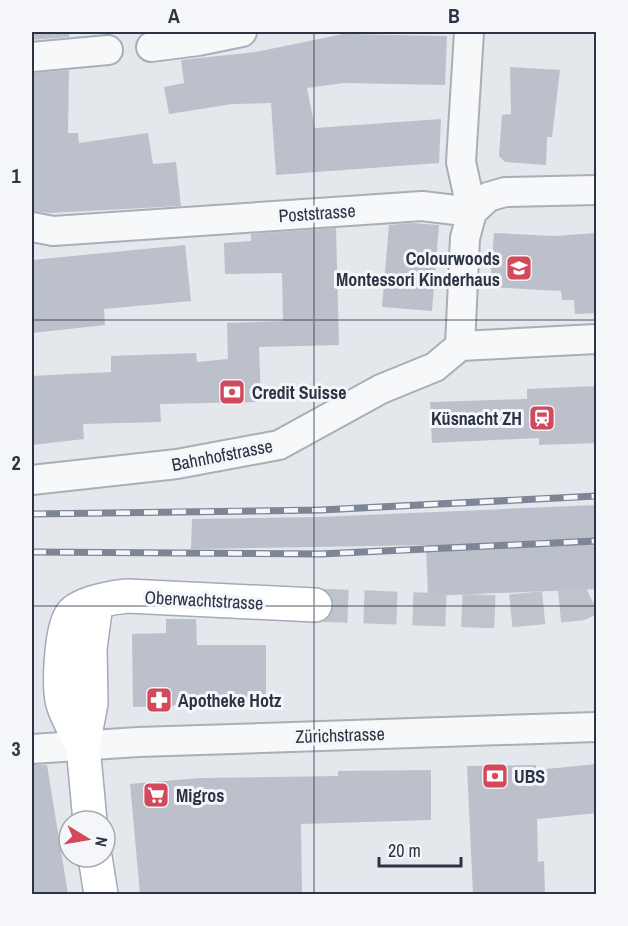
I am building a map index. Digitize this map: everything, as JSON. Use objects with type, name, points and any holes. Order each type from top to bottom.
[{"type":"main road","name":"Oberwachtstrasse","points":[[89,809],[83,746],[62,703],[63,638],[71,615],[78,609],[96,604],[108,597],[128,596],[315,605]]},
{"type":"main road","points":[[97,869],[101,894]]},
{"type":"street","points":[[151,47],[243,32]]},
{"type":"street","points":[[468,32],[461,162],[472,212],[465,238],[460,346],[597,339]]},
{"type":"street","points":[[32,57],[108,50]]},
{"type":"street","points":[[472,212],[488,197],[505,192],[597,190]]},
{"type":"street","name":"Poststrasse","points":[[32,227],[53,231],[423,207],[472,212]]},
{"type":"street","name":"Bahnhofstrasse","points":[[32,480],[177,464],[279,445],[381,389],[435,368],[460,346]]},
{"type":"street","name":"Zürichstrasse","points":[[32,749],[597,727]]},
{"type":"building","points":[[32,32],[69,32],[69,37],[32,40]]},
{"type":"building","points":[[343,34],[447,36],[445,85],[344,83],[307,88],[315,128],[441,119],[439,163],[276,175],[271,103],[232,104],[169,114],[164,87],[184,83],[181,60],[256,52]]},
{"type":"building","points":[[510,67],[560,70],[552,137],[547,137],[546,165],[505,162],[499,156],[502,115],[511,114]]},
{"type":"building","points":[[69,70],[68,133],[78,133],[79,143],[148,133],[153,164],[176,162],[181,206],[49,213],[32,211],[32,73]]},
{"type":"building","points":[[412,223],[439,225],[432,311],[382,307],[389,225]]},
{"type":"building","points":[[336,228],[339,345],[259,347],[261,402],[160,404],[161,422],[83,424],[84,439],[32,445],[32,376],[111,372],[111,356],[196,353],[197,362],[228,359],[227,323],[283,321],[282,273],[225,274],[224,243],[251,241],[251,234]]},
{"type":"building","points":[[494,233],[555,236],[597,233],[597,313],[575,314],[574,300],[562,300],[561,291],[490,287]]},
{"type":"building","points":[[185,245],[191,301],[104,309],[105,325],[32,333],[32,260]]},
{"type":"building","points":[[597,386],[597,443],[539,445],[539,438],[432,443],[430,402],[527,399],[527,389]]},
{"type":"building","points":[[597,505],[597,589],[428,596],[426,545],[191,549],[192,519],[320,517]]},
{"type":"building","points":[[166,619],[196,619],[197,645],[266,645],[266,703],[133,707],[132,634],[166,633]]},
{"type":"building","points":[[597,764],[597,813],[537,819],[538,862],[544,861],[545,894],[473,894],[467,766],[536,765],[536,770]]},
{"type":"building","points":[[32,765],[47,765],[57,826],[57,869],[64,869],[68,894],[32,894]]},
{"type":"building","points":[[431,770],[431,820],[301,824],[302,894],[140,894],[130,784],[199,778],[338,776],[338,771]]},
{"type":"tunnel","points":[[315,605],[499,612],[580,604],[596,596]]},
{"type":"railway","points":[[32,514],[321,510],[596,496]]},
{"type":"railway","points":[[32,552],[320,554],[596,541]]},
{"type":"place","name":"Colourwoods Montessori Kinderhaus","points":[[519,268]]},
{"type":"place","name":"Credit Suisse","points":[[232,392]]},
{"type":"place","name":"Küsnacht ZH","points":[[542,418]]},
{"type":"place","name":"Apotheke Hotz","points":[[159,700]]},
{"type":"place","name":"UBS","points":[[495,776]]},
{"type":"place","name":"Migros","points":[[156,795]]}]
